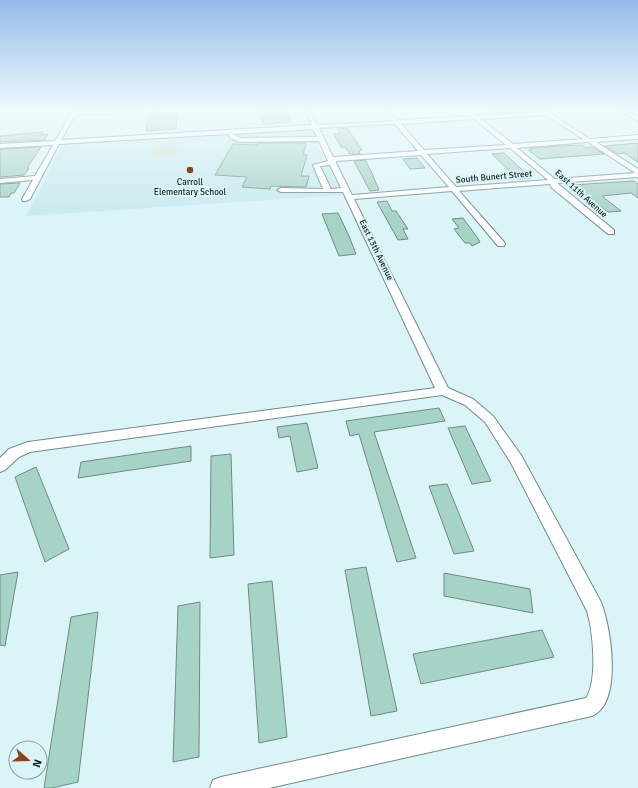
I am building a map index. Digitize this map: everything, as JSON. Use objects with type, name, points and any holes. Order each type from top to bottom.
[{"type":"street","points":[[26,199],[55,147]]},
{"type":"street","name":"East 13th Avenue","points":[[326,147],[443,390]]},
{"type":"street","points":[[417,147],[501,244]]},
{"type":"street","points":[[328,191],[316,165],[333,161],[422,152],[500,147]]},
{"type":"street","name":"East 11th Avenue","points":[[512,147],[555,186],[611,232]]},
{"type":"street","points":[[599,147],[638,172]]},
{"type":"street","name":"South Bunert Street","points":[[281,190],[328,191],[349,194],[454,190],[638,175]]},
{"type":"street","points":[[0,181],[38,178]]},
{"type":"street","points":[[0,466],[14,453],[28,447],[443,390],[469,402],[489,419],[516,459],[595,608],[600,625],[603,648],[600,694],[592,706],[221,788]]},
{"type":"shaded area","name":"Carroll Elementary School","points":[[61,147],[318,147],[343,195],[26,216]]},
{"type":"green space","points":[[154,147],[178,147],[175,156],[151,157]]},
{"type":"building","points":[[41,147],[24,175],[0,177],[0,149]]},
{"type":"building","points":[[231,147],[305,147],[303,155],[307,155],[301,176],[309,176],[306,187],[271,186],[270,189],[242,187],[247,177],[215,175]]},
{"type":"building","points":[[341,147],[360,147],[362,150],[359,151],[360,154],[350,154],[345,147]]},
{"type":"building","points":[[592,147],[604,154],[540,159],[528,150],[532,150],[530,148]]},
{"type":"building","points":[[606,147],[638,147],[638,162],[624,153],[617,154]]},
{"type":"building","points":[[504,153],[531,178],[518,179],[492,154]]},
{"type":"building","points":[[417,158],[425,168],[410,169],[403,159]]},
{"type":"building","points":[[365,160],[379,190],[370,191],[354,161]]},
{"type":"building","points":[[634,181],[638,184],[638,198],[631,193],[602,196],[621,211],[608,212],[572,185]]},
{"type":"building","points":[[20,183],[14,193],[11,193],[9,197],[0,197],[0,184]]},
{"type":"building","points":[[387,201],[392,211],[396,211],[408,229],[403,229],[408,239],[398,240],[377,202]]},
{"type":"building","points":[[338,213],[356,254],[339,256],[322,214]]},
{"type":"building","points":[[463,218],[480,242],[472,246],[470,243],[465,243],[454,229],[459,228],[452,219]]},
{"type":"building","points":[[439,408],[445,421],[374,432],[416,558],[397,562],[359,434],[350,436],[346,421]]},
{"type":"building","points":[[307,423],[318,468],[297,472],[290,436],[279,438],[277,427]]},
{"type":"building","points":[[465,426],[491,481],[472,484],[448,428]]},
{"type":"building","points":[[191,446],[191,461],[78,478],[81,462]]},
{"type":"building","points":[[231,454],[234,555],[210,558],[211,456]]},
{"type":"building","points":[[36,467],[69,549],[45,562],[15,477]]},
{"type":"building","points":[[447,484],[474,551],[454,554],[429,486]]},
{"type":"building","points":[[366,567],[397,711],[371,716],[345,570]]},
{"type":"building","points":[[18,572],[5,646],[0,645],[0,575]]},
{"type":"building","points":[[444,573],[530,589],[533,613],[444,596]]},
{"type":"building","points":[[272,581],[287,737],[259,743],[248,584]]},
{"type":"building","points":[[200,602],[199,757],[173,762],[178,606]]},
{"type":"building","points":[[98,612],[78,782],[52,788],[44,788],[45,780],[48,780],[48,763],[71,617]]},
{"type":"building","points":[[542,630],[554,657],[421,684],[413,654]]},
{"type":"place","name":"Carroll Elementary School","points":[[190,170]]}]
